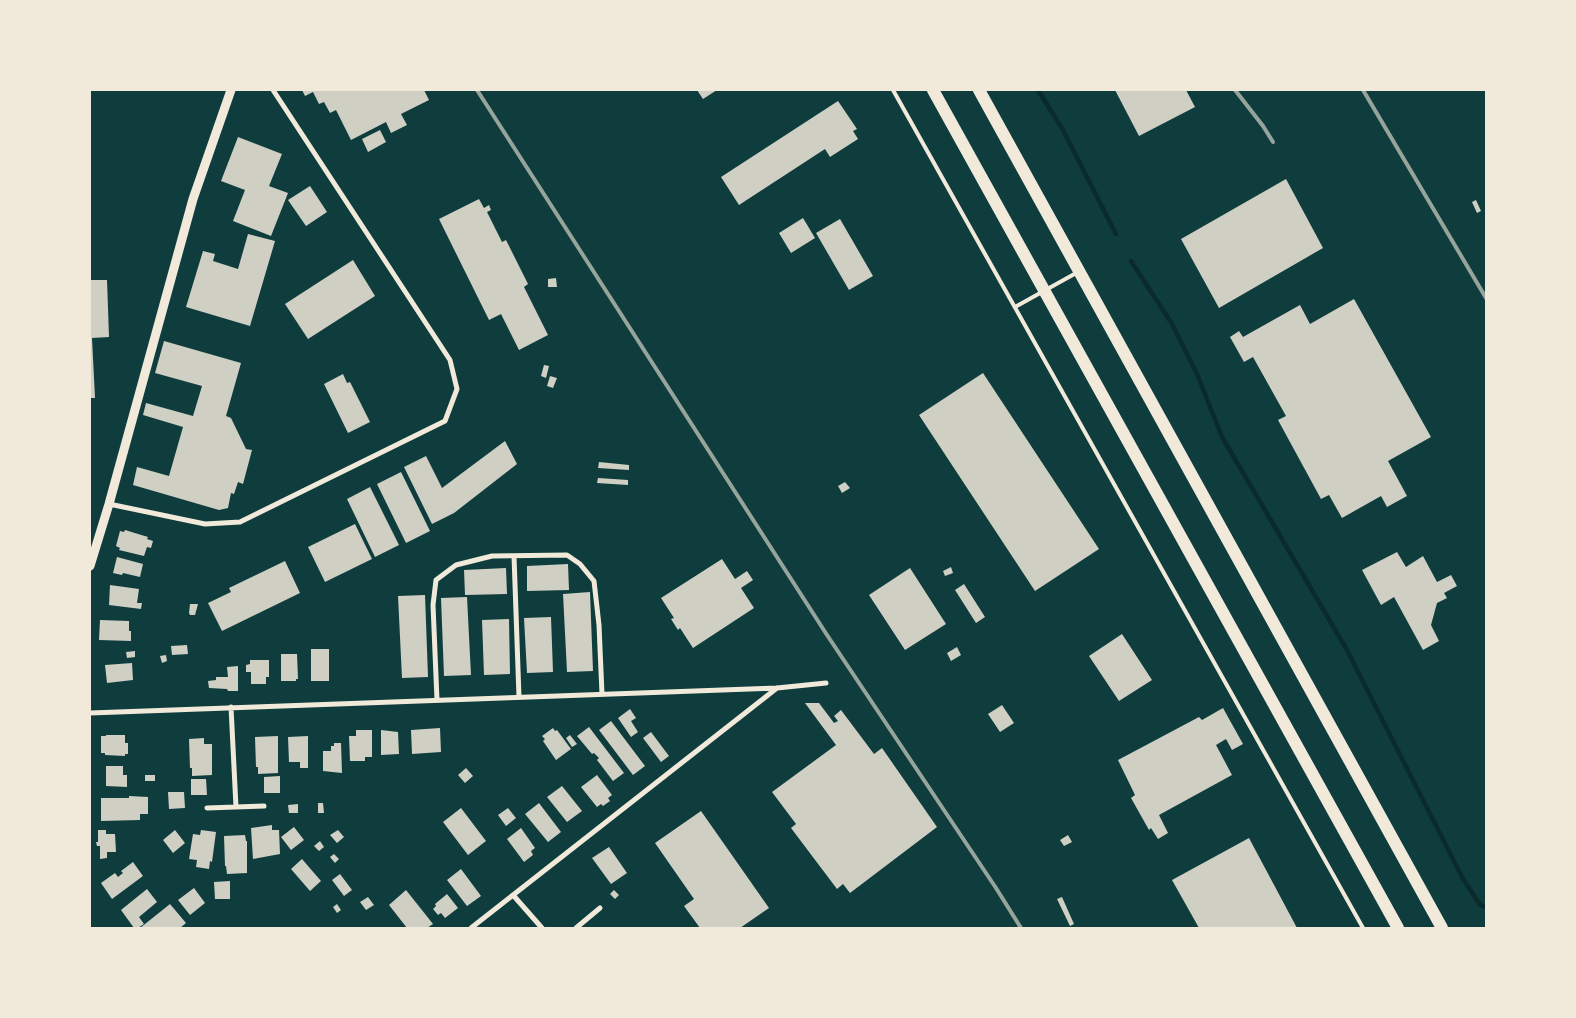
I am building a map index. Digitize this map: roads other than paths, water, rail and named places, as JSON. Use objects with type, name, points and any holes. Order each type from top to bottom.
[{"type":"main road","points":[[933,90],[1398,928]]},
{"type":"main road","points":[[979,90],[1442,928]]},
{"type":"street","points":[[90,566],[109,504],[192,203],[231,90]]},
{"type":"street","points":[[109,504],[205,524],[240,522],[445,421],[457,390],[450,360],[273,90]]},
{"type":"street","points":[[437,700],[433,605],[436,580],[456,565],[492,556],[567,555],[580,564],[594,581],[602,694]]},
{"type":"street","points":[[514,556],[519,697]]},
{"type":"street","points":[[90,713],[777,688],[826,683]]},
{"type":"street","points":[[471,928],[777,688]]},
{"type":"street","points":[[231,708],[236,807]]},
{"type":"street","points":[[207,808],[264,806]]},
{"type":"street","points":[[513,895],[542,928]]},
{"type":"street","points":[[576,928],[600,908]]},
{"type":"lane","points":[[893,90],[1362,928]]},
{"type":"lane","points":[[1015,307],[1079,271]]},
{"type":"waterway","points":[[1038,90],[1063,130],[1116,234]]},
{"type":"waterway","points":[[1131,261],[1172,324],[1197,374],[1222,437],[1347,650],[1462,877],[1480,905],[1486,907]]},
{"type":"railway","points":[[477,90],[827,635],[1021,928]]},
{"type":"railway","points":[[1235,90],[1273,142]]},
{"type":"railway","points":[[1363,90],[1486,298]]}]
